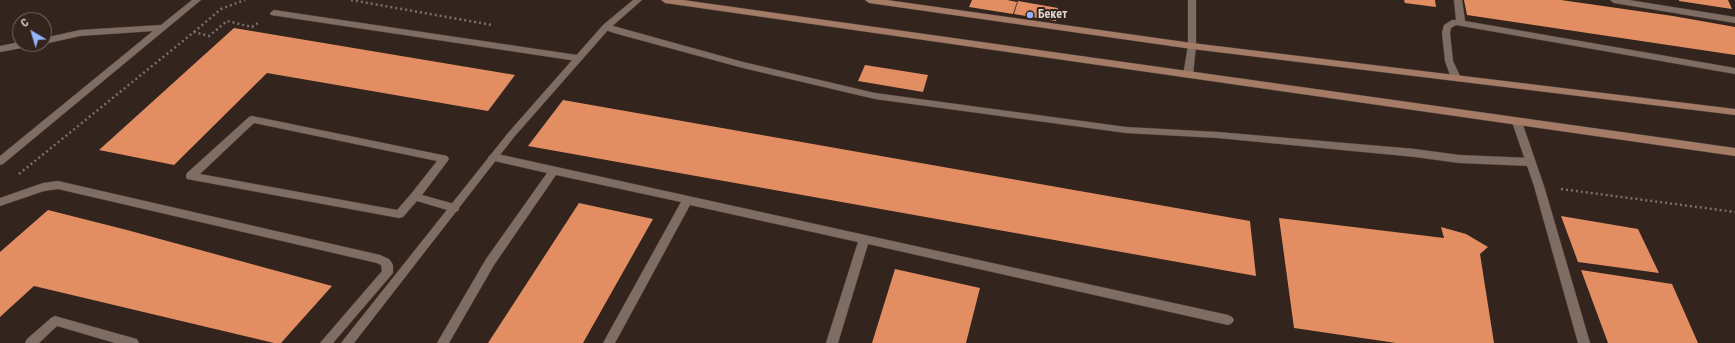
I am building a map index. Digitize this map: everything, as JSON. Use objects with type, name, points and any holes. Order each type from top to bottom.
[{"type":"main road","points":[[665,0],[1735,152]]},
{"type":"main road","points":[[869,0],[1192,46],[1735,112]]},
{"type":"street","points":[[0,161],[197,0]]},
{"type":"street","points":[[347,343],[493,157],[577,58],[606,27],[638,0]]},
{"type":"street","points":[[1188,75],[1192,46],[1192,0]]},
{"type":"street","points":[[1458,0],[1461,24]]},
{"type":"street","points":[[1614,0],[1735,20]]},
{"type":"street","points":[[274,13],[577,58]]},
{"type":"street","points":[[1456,78],[1449,60],[1446,33],[1447,27],[1455,22],[1735,71]]},
{"type":"street","points":[[606,27],[743,65],[875,96],[1126,130],[1218,135],[1415,153],[1459,159],[1530,162]]},
{"type":"street","points":[[52,39],[80,33],[161,28]]},
{"type":"street","points":[[0,50],[12,47]]},
{"type":"street","points":[[252,119],[444,159],[415,197],[400,214],[191,176],[252,119]]},
{"type":"street","points":[[1517,122],[1539,186],[1584,343]]},
{"type":"street","points":[[493,157],[1228,320]]},
{"type":"street","points":[[443,343],[490,262],[553,170]]},
{"type":"street","points":[[0,202],[43,187],[58,186],[372,257],[384,262],[388,266],[387,273],[326,343]]},
{"type":"street","points":[[415,197],[454,208]]},
{"type":"street","points":[[609,343],[687,200]]},
{"type":"street","points":[[832,343],[864,239]]},
{"type":"street","points":[[31,343],[55,321],[133,343]]},
{"type":"path","points":[[351,0],[499,26]]},
{"type":"path","points":[[18,175],[194,32],[209,36],[227,22],[252,27],[257,23],[265,24]]},
{"type":"path","points":[[1539,186],[1735,212]]},
{"type":"building","points":[[972,0],[1007,0],[1017,2],[1013,14],[969,7]]},
{"type":"building","points":[[1404,0],[1435,0],[1436,7],[1405,3]]},
{"type":"building","points":[[1464,0],[1561,0],[1673,16],[1735,27],[1735,55],[1467,15]]},
{"type":"building","points":[[1728,0],[1732,9],[1679,1]]},
{"type":"building","points":[[1018,1],[1058,8],[1056,21],[1014,14]]},
{"type":"building","points":[[234,28],[515,75],[488,111],[267,73],[174,165],[99,150]]},
{"type":"building","points":[[865,65],[928,75],[923,92],[858,81]]},
{"type":"building","points":[[563,100],[1250,221],[1256,276],[528,146]]},
{"type":"building","points":[[579,203],[653,219],[583,343],[488,343]]},
{"type":"building","points":[[48,210],[332,286],[281,343],[274,343],[34,286],[0,317],[0,252]]},
{"type":"building","points":[[1561,216],[1638,229],[1659,273],[1578,262]]},
{"type":"building","points":[[1279,218],[1444,238],[1441,227],[1466,234],[1488,247],[1480,254],[1494,343],[1396,343],[1294,328]]},
{"type":"building","points":[[895,269],[980,288],[966,343],[872,343]]},
{"type":"building","points":[[1581,270],[1672,284],[1698,343],[1608,343]]},
{"type":"place","name":"Бекет","points":[[1030,15]]}]
